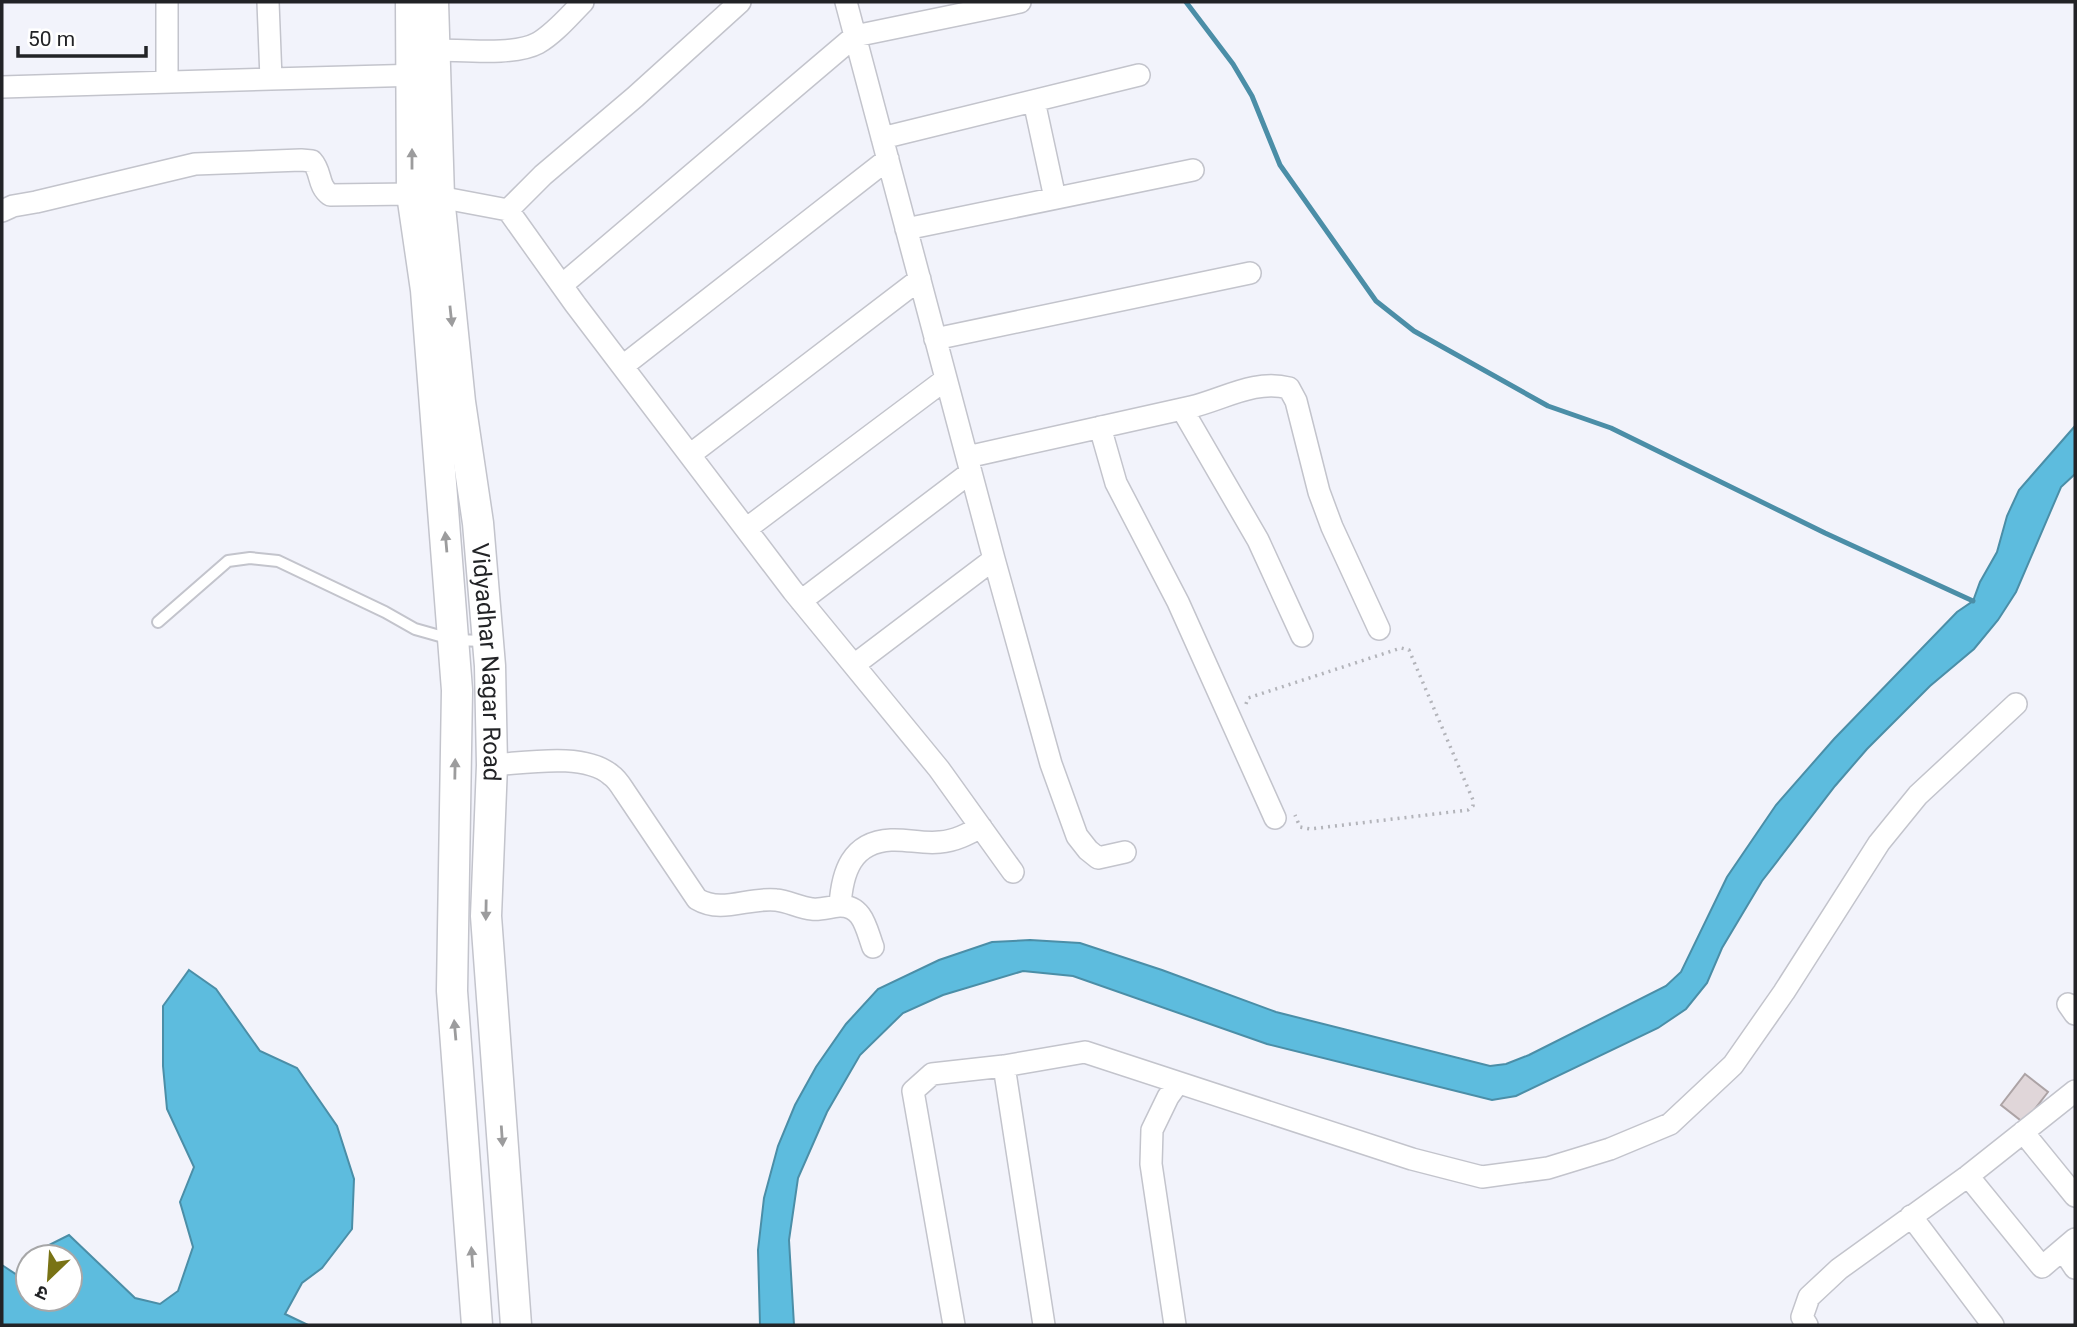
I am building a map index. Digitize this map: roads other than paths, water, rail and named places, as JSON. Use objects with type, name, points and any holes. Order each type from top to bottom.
[{"type":"main road","name":"Vidyadhar Nagar Road","points":[[411,2],[428,67]]},
{"type":"main road","name":"Vidyadhar Nagar Road","points":[[433,2],[428,67],[426,289],[457,690],[452,991],[477,1325]]},
{"type":"main road","name":"Vidyadhar Nagar Road","points":[[426,195],[478,523],[488,641],[492,765],[486,916],[516,1325]]},
{"type":"street","points":[[167,2],[167,82]]},
{"type":"street","points":[[268,2],[271,79]]},
{"type":"street","points":[[2,87],[271,79],[428,67],[516,50],[538,43],[583,2]]},
{"type":"street","points":[[508,210],[543,174],[635,97],[740,2]]},
{"type":"street","points":[[846,2],[993,559],[1051,764],[1077,836],[1088,850],[1098,858],[1125,852]]},
{"type":"street","points":[[562,285],[855,36],[1020,2]]},
{"type":"street","points":[[623,366],[885,149],[1034,101],[1139,75]]},
{"type":"street","points":[[1034,101],[1055,198]]},
{"type":"street","points":[[2,211],[13,206],[170,169],[212,163],[312,161],[316,166],[320,184],[330,195],[426,195],[508,210],[746,529],[801,601],[939,769],[1013,872]]},
{"type":"street","points":[[906,229],[1193,170]]},
{"type":"street","points":[[936,339],[1250,273]]},
{"type":"street","points":[[691,454],[920,279]]},
{"type":"street","points":[[746,529],[946,379]]},
{"type":"street","points":[[801,601],[969,465],[1100,426],[1182,409],[1251,388],[1276,385],[1289,388],[1296,401],[1319,492],[1332,527],[1379,629]]},
{"type":"street","points":[[1182,409],[1258,540],[1302,636]]},
{"type":"street","points":[[1100,426],[1116,483],[1282,811]]},
{"type":"street","points":[[854,665],[993,559]]},
{"type":"street","points":[[954,1325],[914,1091],[932,1074],[1004,1066],[1085,1052],[1412,1158],[1482,1177],[1548,1168],[1610,1149],[1670,1124],[1733,1065],[1784,992],[1879,843],[1918,795],[2017,704]]},
{"type":"street","points":[[492,765],[559,761],[597,766],[612,775],[696,899],[707,905],[719,906],[764,899],[779,900],[808,909],[820,910],[840,906],[853,908],[862,915],[873,947]]},
{"type":"street","points":[[840,906],[841,887],[849,862],[869,845],[890,840],[942,842],[959,839],[981,827]]},
{"type":"street","points":[[1004,1066],[1044,1325]]},
{"type":"street","points":[[1175,1325],[1151,1164],[1152,1130],[1178,1083]]},
{"type":"street","points":[[1807,1325],[1802,1317],[1809,1297],[1839,1269],[1968,1176],[2075,1092]]},
{"type":"street","points":[[2023,1132],[2075,1196]]},
{"type":"street","points":[[1968,1176],[2042,1267],[2069,1244],[2075,1268]]},
{"type":"street","points":[[1912,1216],[1990,1325]]},
{"type":"lane","points":[[158,622],[228,561],[250,558],[278,561],[415,629],[454,640],[488,641]]},
{"type":"water","points":[[2075,426],[2075,474],[2061,487],[2016,592],[1998,620],[1974,649],[1930,686],[1867,749],[1835,786],[1762,881],[1722,948],[1707,983],[1686,1009],[1658,1028],[1516,1096],[1492,1100],[1267,1044],[1073,976],[1023,971],[943,995],[903,1013],[860,1055],[827,1112],[798,1178],[789,1240],[794,1325],[760,1325],[758,1250],[764,1198],[778,1146],[795,1105],[816,1067],[846,1024],[878,989],[939,960],[992,942],[1030,940],[1080,943],[1276,1012],[1490,1066],[1506,1064],[1529,1055],[1666,986],[1681,972],[1727,877],[1776,805],[1834,739],[1957,612],[1973,601],[1997,552],[2007,516],[2019,490]]},
{"type":"water","points":[[189,970],[216,989],[260,1051],[297,1068],[337,1126],[354,1179],[352,1229],[322,1268],[302,1283],[285,1314],[308,1325],[2,1325],[2,1265],[14,1273],[14,1313],[84,1313],[84,1249],[135,1298],[160,1304],[178,1291],[193,1247],[180,1202],[194,1167],[167,1109],[163,1066],[163,1006]]},
{"type":"water","points":[[69,1235],[77,1243],[53,1243]]},
{"type":"waterway","points":[[1186,2],[1233,64],[1252,96],[1280,165],[1376,301],[1414,331],[1548,406],[1611,428],[1825,533],[1973,601]]}]
